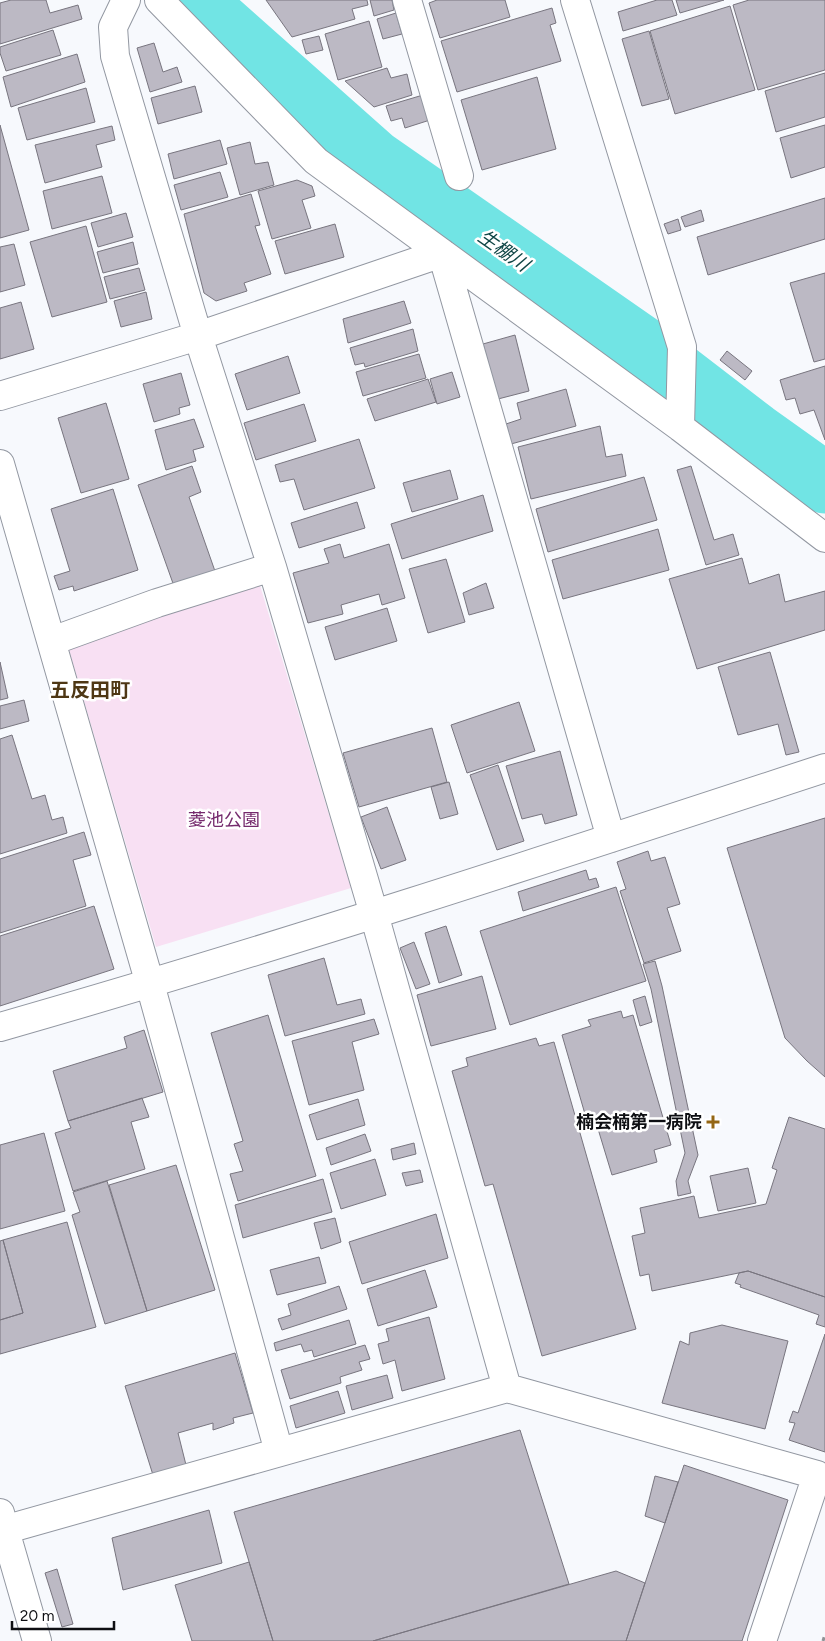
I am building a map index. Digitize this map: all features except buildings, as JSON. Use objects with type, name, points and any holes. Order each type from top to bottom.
[{"type":"street","points":[[126,0],[113,26],[115,56],[198,336],[272,567],[374,914],[507,1388]]},
{"type":"street","points":[[159,0],[316,161],[442,253],[681,416],[825,538]]},
{"type":"street","points":[[407,0],[459,176]]},
{"type":"street","points":[[575,0],[682,347],[681,416]]},
{"type":"street","points":[[0,396],[198,336],[442,253]]},
{"type":"street","points":[[442,253],[611,838]]},
{"type":"street","points":[[0,464],[150,984],[279,1452]]},
{"type":"street","points":[[52,641],[157,603],[272,567]]},
{"type":"street","points":[[0,1027],[150,984],[374,914],[825,768]]},
{"type":"street","points":[[37,1641],[2,1524],[279,1452],[507,1388],[817,1475],[762,1641]]},
{"type":"path","points":[[823,1641],[825,1634]]},
{"type":"green space","name":"菱池公園","points":[[259,582],[351,888],[156,947],[67,643]]},
{"type":"waterway","name":"生棚川","points":[[198,0],[205,10],[374,160],[643,347],[755,433],[825,483]]},
{"type":"place","name":"楠会楠第一病院","points":[[713,1122]]},
{"type":"district","name":"五反田町","points":[[90,690]]}]
